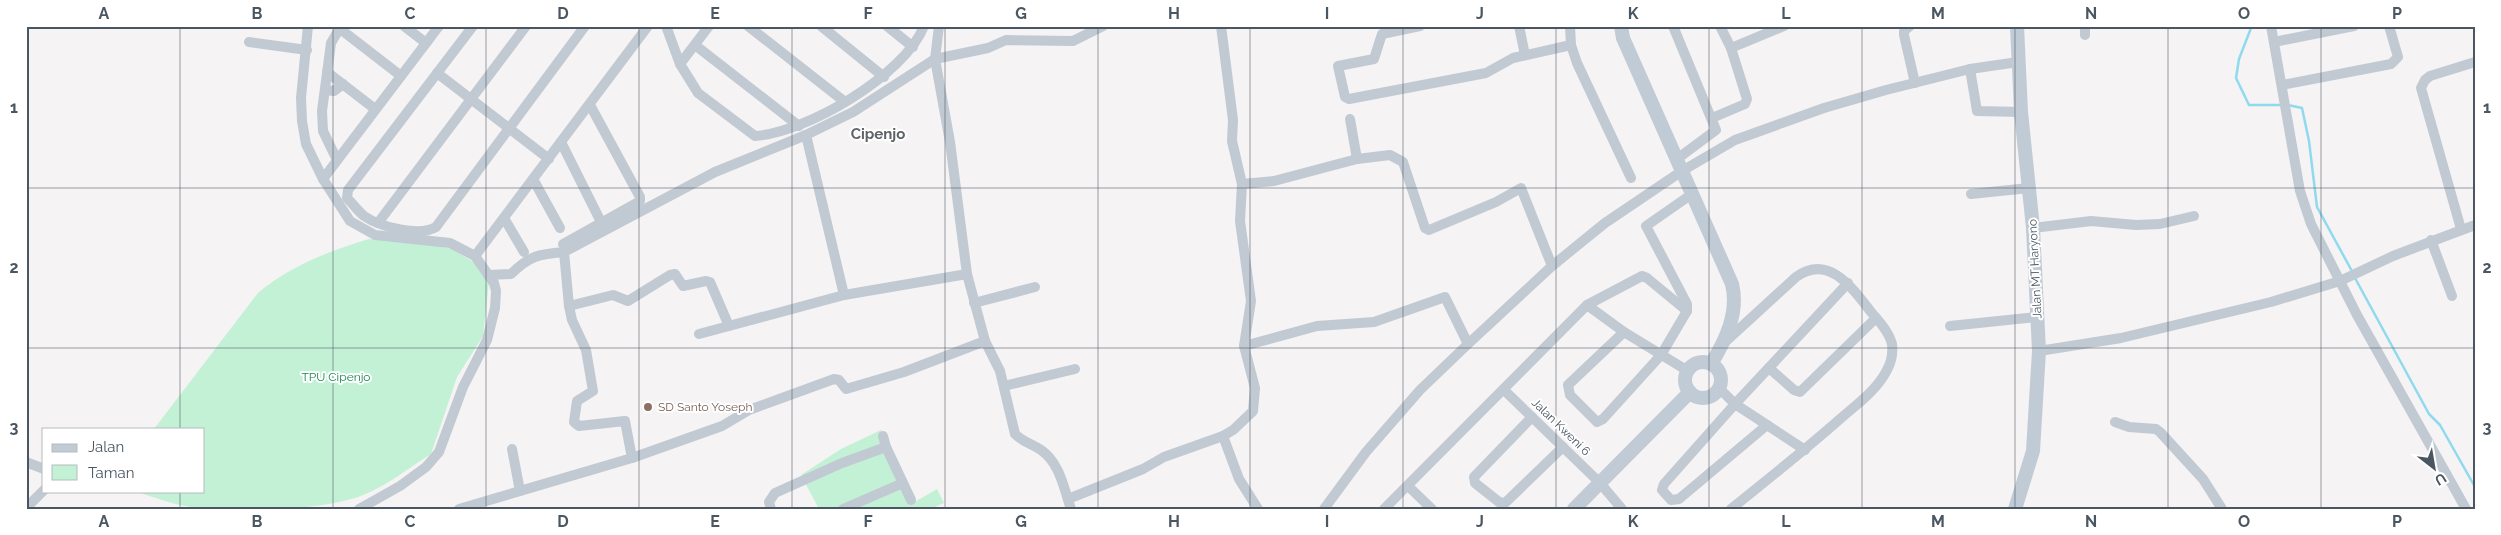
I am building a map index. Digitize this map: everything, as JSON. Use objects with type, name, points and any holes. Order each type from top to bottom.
[{"type":"street","points":[[308,26],[301,98],[306,144],[322,178],[338,199],[350,221],[365,231],[393,238],[450,243],[475,256],[494,282],[496,291],[493,320],[483,350],[463,387],[440,452],[426,467],[400,486],[372,505],[359,509]]},
{"type":"street","points":[[404,26],[426,43]]},
{"type":"street","points":[[322,178],[439,26]]},
{"type":"street","points":[[472,26],[346,194],[364,215],[390,227],[424,232],[436,227],[585,26]]},
{"type":"street","points":[[378,222],[526,26]]},
{"type":"street","points":[[475,256],[648,26]]},
{"type":"street","points":[[666,26],[680,64],[698,93],[751,134],[760,136],[799,126],[845,102],[884,77],[913,46],[924,26]]},
{"type":"street","points":[[680,64],[709,26]]},
{"type":"street","points":[[748,26],[845,102]]},
{"type":"street","points":[[821,26],[884,77]]},
{"type":"street","points":[[887,26],[913,46]]},
{"type":"street","points":[[939,26],[935,59],[950,142],[967,274],[974,303],[985,341],[1000,371],[1006,405],[1015,434],[1021,441],[1040,449],[1051,458],[1070,504],[1164,457],[1223,436],[1233,430],[1253,411],[1255,388],[1244,346],[1251,301],[1240,221],[1242,184],[1232,141],[1233,120],[1221,26]]},
{"type":"street","points":[[488,275],[511,274],[525,260],[564,248],[715,172],[806,135],[853,112],[935,59],[988,48],[1006,40],[1073,41],[1103,26]]},
{"type":"street","points":[[1420,26],[1386,32],[1380,38],[1374,59],[1338,66],[1346,97],[1486,73],[1513,58],[1571,45]]},
{"type":"street","points":[[1519,26],[1525,55]]},
{"type":"street","points":[[1570,26],[1571,45],[1631,178]]},
{"type":"street","points":[[1621,26],[1623,38],[1680,165],[1734,293],[1734,305],[1725,342]]},
{"type":"street","points":[[1324,509],[1366,452],[1402,411],[1468,344],[1552,266],[1680,165],[1716,130],[1673,26]]},
{"type":"street","points":[[1712,118],[1747,102],[1731,48],[1720,26]]},
{"type":"street","points":[[1731,48],[1766,30],[1784,26]]},
{"type":"street","points":[[1910,26],[1904,31],[1904,35],[1915,83]]},
{"type":"street","name":"Jalan MT Haryono","points":[[2015,509],[2033,451],[2039,351],[2033,228],[2021,112],[2017,26]]},
{"type":"street","points":[[2271,26],[2300,191],[2310,224],[2344,280],[2466,509]]},
{"type":"street","points":[[2274,42],[2354,26]]},
{"type":"street","points":[[2282,85],[2391,64],[2398,57],[2389,26]]},
{"type":"street","points":[[337,160],[323,131],[322,111],[332,42],[340,27],[401,76]]},
{"type":"street","points":[[248,42],[307,50]]},
{"type":"street","points":[[695,45],[799,126]]},
{"type":"street","points":[[1680,165],[1735,140],[1779,123],[1915,83],[1970,69],[2018,62]]},
{"type":"street","points":[[2461,229],[2421,88],[2425,80],[2430,76],[2475,62]]},
{"type":"street","points":[[1970,69],[1977,112],[2021,112]]},
{"type":"street","points":[[327,72],[375,109]]},
{"type":"street","points":[[437,73],[549,158]]},
{"type":"street","points":[[325,90],[334,91],[343,84]]},
{"type":"street","points":[[564,248],[639,204],[640,198],[590,104]]},
{"type":"street","points":[[1350,119],[1358,159]]},
{"type":"street","points":[[806,135],[844,295]]},
{"type":"street","points":[[561,142],[602,224]]},
{"type":"street","points":[[1242,184],[1274,181],[1358,159],[1390,155],[1403,162],[1425,228],[1429,230],[1434,230],[1496,202],[1521,188],[1552,266]]},
{"type":"street","points":[[533,179],[560,228]]},
{"type":"street","points":[[1972,194],[2029,188]]},
{"type":"street","points":[[1624,332],[1568,386],[1570,395],[1597,422],[1603,419],[1661,355],[1687,311],[1687,304],[1646,226],[1692,194]]},
{"type":"street","points":[[2033,228],[2091,221],[2136,225],[2160,224],[2194,216]]},
{"type":"street","points":[[504,218],[524,252]]},
{"type":"street","points":[[2039,351],[2121,338],[2271,302],[2344,280],[2431,240],[2475,225]]},
{"type":"street","points":[[2431,240],[2452,296]]},
{"type":"street","points":[[564,248],[569,306],[586,350],[593,391],[577,401],[574,422],[579,426],[625,421],[632,458]]},
{"type":"street","points":[[1711,364],[1725,342],[1807,269],[1824,270],[1848,283],[1876,318],[1892,342],[1892,358],[1887,370],[1868,395],[1805,450],[1731,509]]},
{"type":"street","points":[[569,306],[613,295],[628,302],[670,275],[675,274],[683,286],[706,280],[710,282],[729,326]]},
{"type":"street","points":[[699,334],[844,295],[967,274]]},
{"type":"street","points":[[1384,509],[1587,305],[1642,276],[1687,311]]},
{"type":"street","points":[[1767,425],[1679,499],[1671,500],[1662,490],[1664,484],[1735,404],[1848,283]]},
{"type":"street","points":[[974,303],[1035,287]]},
{"type":"street","points":[[1244,346],[1317,326],[1374,322],[1445,297],[1468,344]]},
{"type":"street","points":[[1587,305],[1624,332],[1688,371]]},
{"type":"street","points":[[1950,326],[2037,317]]},
{"type":"street","points":[[1769,368],[1794,390],[1800,392],[1876,318]]},
{"type":"street","points":[[459,509],[487,499],[520,492],[632,458],[722,426],[749,410],[834,379],[839,380],[846,389],[904,372],[985,341]]},
{"type":"street","points":[[1698,363],[1711,364],[1720,374],[1719,388],[1714,395],[1706,398],[1697,397],[1690,392],[1685,382],[1688,371],[1698,363]]},
{"type":"street","points":[[1004,386],[1075,369]]},
{"type":"street","points":[[1719,388],[1735,404],[1805,450]]},
{"type":"street","name":"Jalan Kweni 6","points":[[1504,390],[1600,483],[1622,509]]},
{"type":"street","points":[[1574,509],[1690,392]]},
{"type":"street","points":[[1532,417],[1474,477],[1475,483],[1499,502],[1505,503],[1563,447]]},
{"type":"street","points":[[2115,422],[2129,427],[2156,429],[2160,432],[2203,479],[2222,509]]},
{"type":"street","points":[[883,436],[886,447],[911,500]]},
{"type":"street","points":[[1223,436],[1239,479],[1258,509]]},
{"type":"street","points":[[771,509],[769,502],[775,493],[842,463],[886,447]]},
{"type":"street","points":[[512,449],[520,492]]},
{"type":"street","points":[[26,462],[42,468]]},
{"type":"street","points":[[843,509],[861,505],[903,483]]},
{"type":"street","points":[[1408,486],[1432,509]]},
{"type":"street","points":[[26,508],[42,492]]},
{"type":"green space","name":"TPU Cipenjo","points":[[369,239],[413,241],[452,249],[490,272],[483,336],[457,377],[431,454],[389,482],[363,495],[325,505],[275,510],[225,510],[185,506],[138,492],[205,492],[205,428],[155,428],[258,293],[270,283],[297,267],[339,249]]},
{"type":"green space","points":[[881,430],[913,503],[937,489],[944,503],[930,509],[819,509],[801,475],[841,449]]},
{"type":"waterway","points":[[2248,26],[2251,28],[2239,59],[2236,78],[2249,105],[2282,105]]},
{"type":"waterway","points":[[2288,105],[2302,108],[2309,141],[2317,207],[2353,273]]},
{"type":"waterway","points":[[2355,278],[2429,414],[2440,425],[2475,487]]},
{"type":"place","name":"SD Santo Yoseph","points":[[648,407]]},
{"type":"district","name":"Cipenjo","points":[[878,134]]}]
